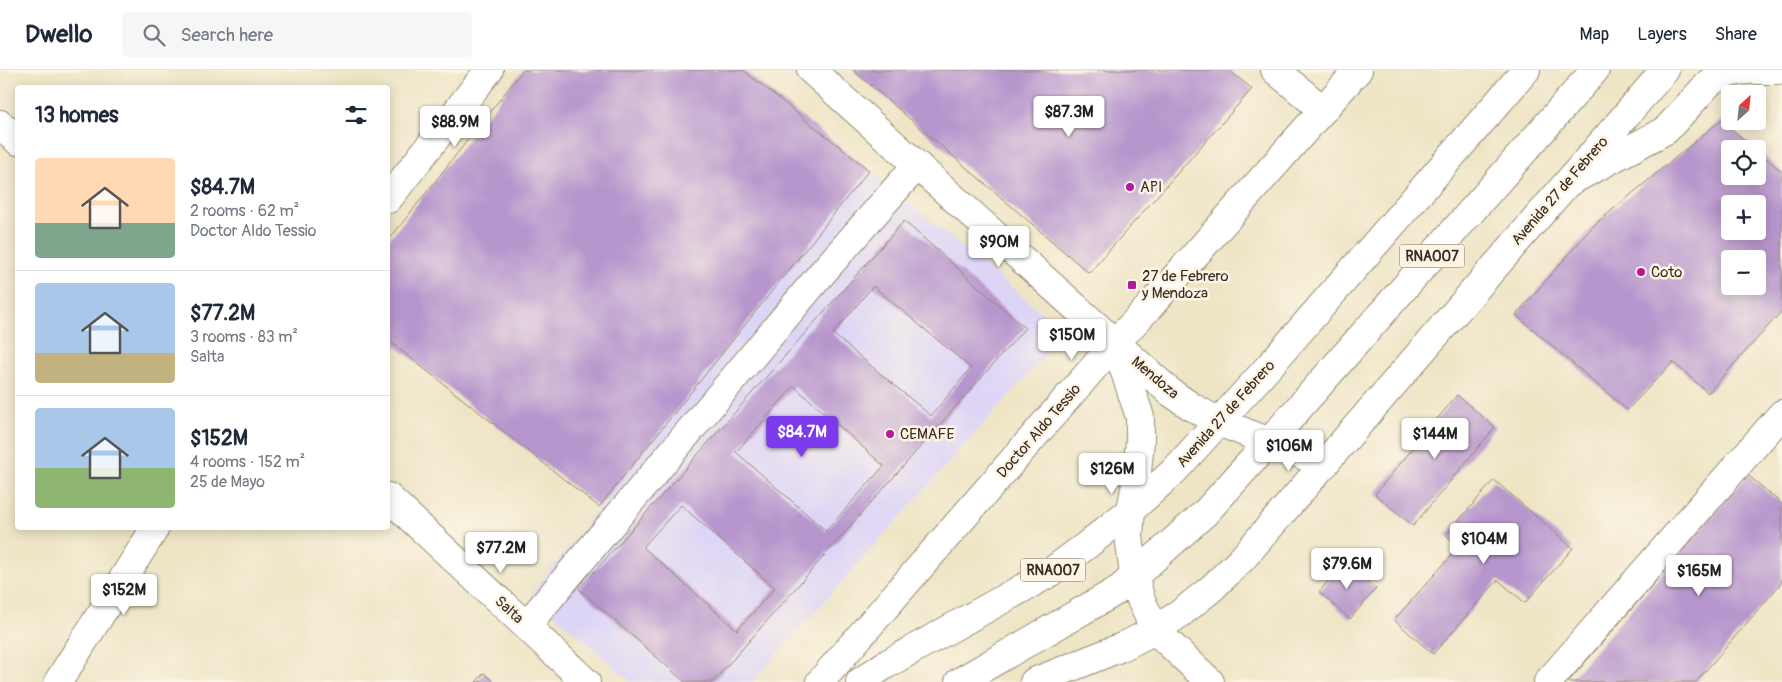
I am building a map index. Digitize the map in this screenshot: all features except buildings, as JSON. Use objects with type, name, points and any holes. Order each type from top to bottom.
[{"type":"main road","points":[[390,197],[489,70]]},
{"type":"main road","name":"Mendoza","points":[[811,70],[1170,392],[1219,422],[1325,464]]},
{"type":"main road","points":[[1275,70],[1323,110]]},
{"type":"main road","name":"Doctor Aldo Tessio","points":[[820,682],[1115,343],[1151,305],[1358,70]]},
{"type":"main road","name":"Avenida 27 de Febrero","points":[[860,682],[885,665],[1048,574],[1130,510],[1174,471],[1265,371],[1526,70]]},
{"type":"main road","name":"RNA007","points":[[959,682],[1120,589],[1134,574],[1206,512],[1595,70]]},
{"type":"main road","name":"Avenida 27 de Febrero","points":[[1034,682],[1122,647],[1155,630],[1181,613],[1212,588],[1241,560],[1665,70]]},
{"type":"main road","points":[[1566,184],[1666,130],[1710,82],[1719,76],[1733,71],[1749,70]]},
{"type":"main road","points":[[0,124],[15,138]]},
{"type":"main road","points":[[526,626],[822,273],[917,165]]},
{"type":"main road","points":[[1115,343],[1140,417],[1136,484],[1130,510],[1129,536],[1134,574],[1141,600],[1155,630],[1210,682]]},
{"type":"main road","points":[[1548,682],[1782,414]]},
{"type":"main road","name":"Salta","points":[[390,499],[586,682]]},
{"type":"main road","points":[[58,682],[154,530]]},
{"type":"shaded area","points":[[869,170],[1056,324],[1047,353],[752,682],[631,682],[531,594]]},
{"type":"place","name":"API","points":[[1130,187]]},
{"type":"place","name":"Coto","points":[[1641,272]]},
{"type":"place","name":"27 de Febrero y Mendoza","points":[[1132,285]]},
{"type":"place","name":"CEMAFE","points":[[890,434]]}]
